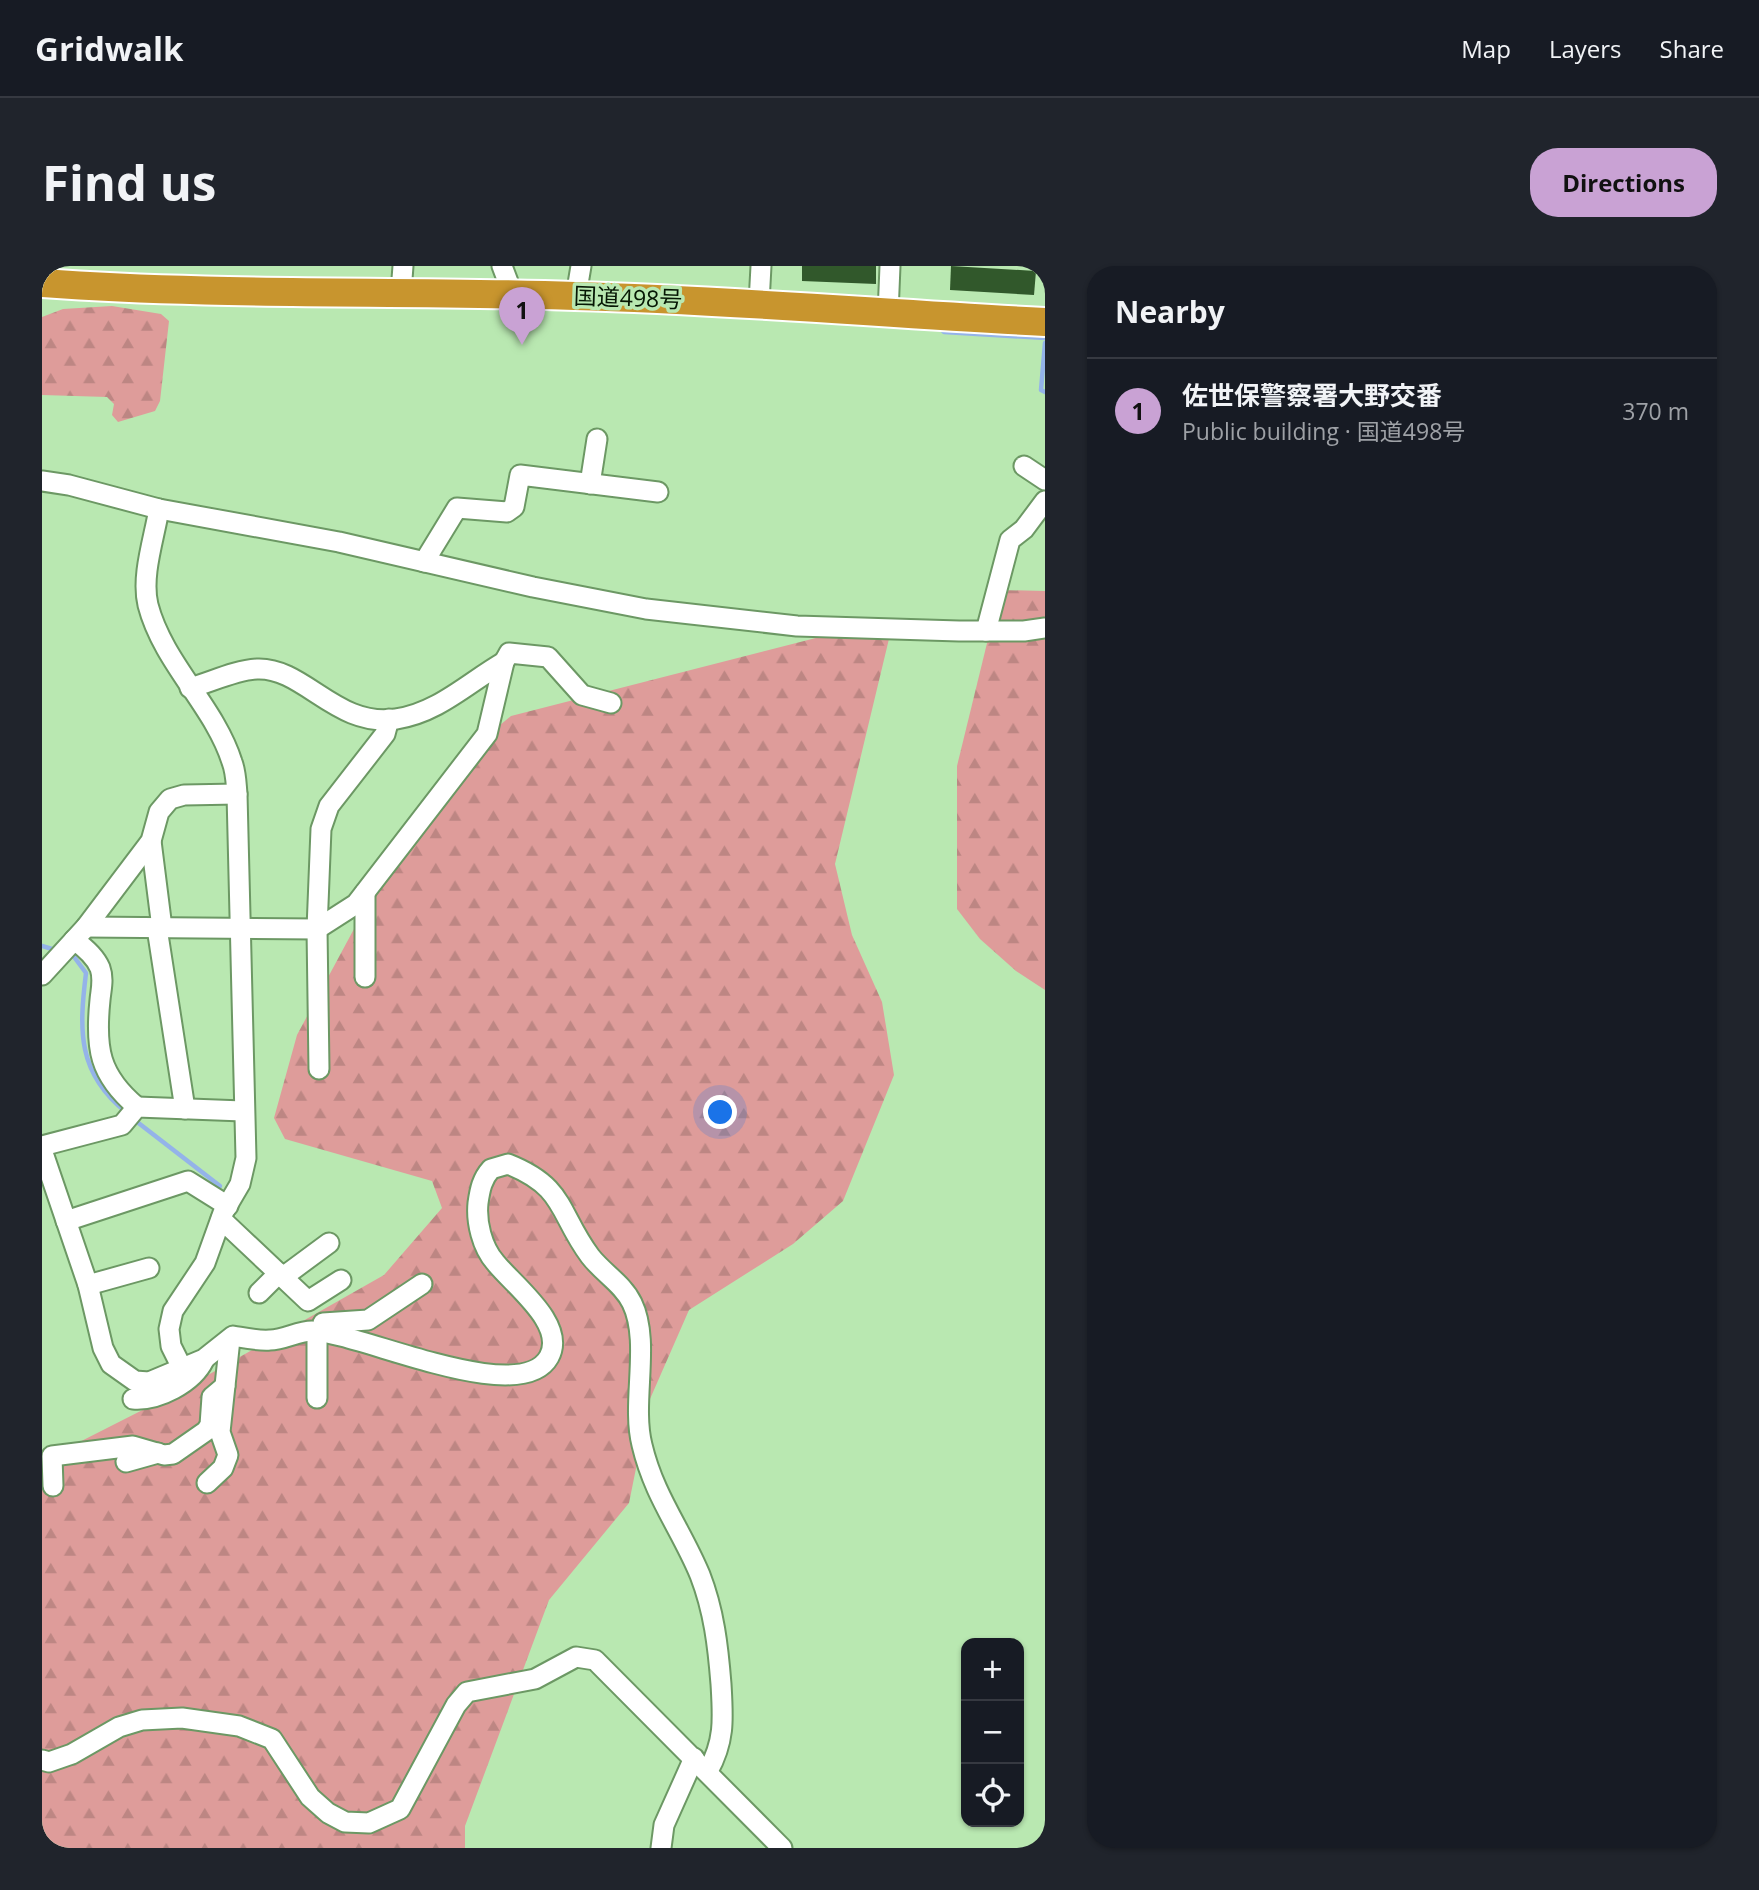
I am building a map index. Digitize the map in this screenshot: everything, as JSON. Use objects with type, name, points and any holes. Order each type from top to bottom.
[{"type":"highway","name":"国道498号","points":[[42,283],[78,276],[146,290],[402,279],[513,295],[759,303],[888,314],[1045,322]]},
{"type":"street","points":[[502,266],[513,295]]},
{"type":"street","points":[[576,296],[581,266]]},
{"type":"street","points":[[759,303],[761,266]]},
{"type":"street","points":[[888,314],[890,266]]},
{"type":"street","points":[[590,484],[597,439]]},
{"type":"street","points":[[1024,466],[1045,480]]},
{"type":"street","points":[[424,562],[457,508],[507,512],[514,506],[520,475],[658,492]]},
{"type":"street","points":[[42,481],[69,485],[159,509],[338,541],[533,587],[680,614],[797,626],[986,631],[1045,628]]},
{"type":"street","points":[[986,631],[1010,540],[1024,529],[1045,501]]},
{"type":"street","points":[[159,509],[146,584],[148,605],[162,640],[225,743],[233,763],[237,794],[246,1158],[240,1184],[225,1212],[205,1263],[173,1311],[169,1329],[171,1346],[181,1366]]},
{"type":"street","points":[[1024,631],[1045,638]]},
{"type":"street","points":[[80,934],[160,928],[317,929],[356,904],[487,734],[504,662],[509,653],[548,657],[582,695],[611,703]]},
{"type":"street","points":[[190,688],[257,669],[271,671],[284,675],[339,709],[365,719],[389,719],[430,709],[504,662]]},
{"type":"street","points":[[319,1069],[317,929],[321,829],[329,806],[385,734],[389,719]]},
{"type":"street","points":[[185,1109],[151,841],[159,812],[170,799],[184,795],[237,794]]},
{"type":"street","points":[[42,975],[80,934],[151,841]]},
{"type":"street","points":[[365,893],[365,977]]},
{"type":"street","points":[[80,934],[103,981],[97,1038],[104,1066],[132,1113]]},
{"type":"street","points":[[243,1111],[185,1109],[132,1113],[42,1148],[88,1285],[103,1348],[111,1364],[135,1381],[149,1382],[181,1366],[204,1359],[233,1336],[271,1340],[368,1320],[422,1284]]},
{"type":"street","points":[[317,1329],[484,1374],[525,1373],[543,1367],[551,1354],[553,1338],[547,1322],[521,1288],[494,1261],[485,1244],[477,1215],[480,1186],[491,1169],[508,1164],[547,1184],[560,1201],[589,1255],[628,1294],[634,1307],[640,1343],[637,1384],[641,1442],[653,1485],[699,1573],[713,1611],[724,1727],[720,1750],[701,1764],[664,1825],[662,1848]]},
{"type":"street","points":[[66,1221],[188,1181],[225,1212],[308,1301],[341,1280]]},
{"type":"street","points":[[259,1293],[329,1243]]},
{"type":"street","points":[[88,1285],[149,1268]]},
{"type":"street","points":[[317,1329],[400,1342]]},
{"type":"street","points":[[317,1329],[317,1398]]},
{"type":"street","points":[[207,1483],[223,1468],[228,1455],[220,1432],[230,1339]]},
{"type":"street","points":[[133,1399],[145,1400],[178,1385],[200,1369],[204,1359]]},
{"type":"street","points":[[52,1486],[52,1456],[133,1446],[173,1454],[206,1431],[210,1425],[212,1397],[225,1386]]},
{"type":"street","points":[[126,1462],[158,1453]]},
{"type":"street","points":[[42,1760],[49,1762],[72,1754],[119,1727],[142,1720],[181,1718],[239,1726],[272,1739],[310,1797],[328,1813],[345,1822],[369,1823],[400,1809],[456,1705],[467,1692],[535,1679],[576,1657],[585,1657],[595,1660],[782,1848]]},
{"type":"green space","points":[[112,306],[161,314],[169,321],[160,401],[155,411],[118,422],[112,415],[114,404],[107,397],[42,395],[42,317],[63,309]]},
{"type":"green space","points":[[1000,590],[1045,591],[1045,990],[1016,971],[980,939],[957,909],[957,766]]},
{"type":"green space","points":[[894,618],[835,864],[852,935],[882,1002],[894,1075],[843,1201],[793,1244],[689,1310],[650,1399],[629,1503],[549,1600],[465,1826],[465,1848],[42,1848],[42,1461],[178,1392],[384,1275],[442,1208],[432,1181],[285,1139],[274,1118],[297,1035],[369,901],[464,755],[511,716]]},
{"type":"building","points":[[802,266],[876,266],[876,284],[802,281]]},
{"type":"building","points":[[951,266],[1036,271],[1034,295],[950,290]]},
{"type":"waterway","points":[[857,297],[876,300]]},
{"type":"waterway","points":[[939,327],[944,332],[1045,338]]},
{"type":"waterway","points":[[1045,343],[1041,390],[1045,392]]},
{"type":"waterway","points":[[42,946],[52,949]]},
{"type":"waterway","points":[[72,954],[86,973],[82,1013],[85,1049],[90,1066],[98,1082],[126,1112]]},
{"type":"waterway","points":[[132,1118],[220,1186]]},
{"type":"place","name":"佐世保警察署大野交番","points":[[522,345]]}]
